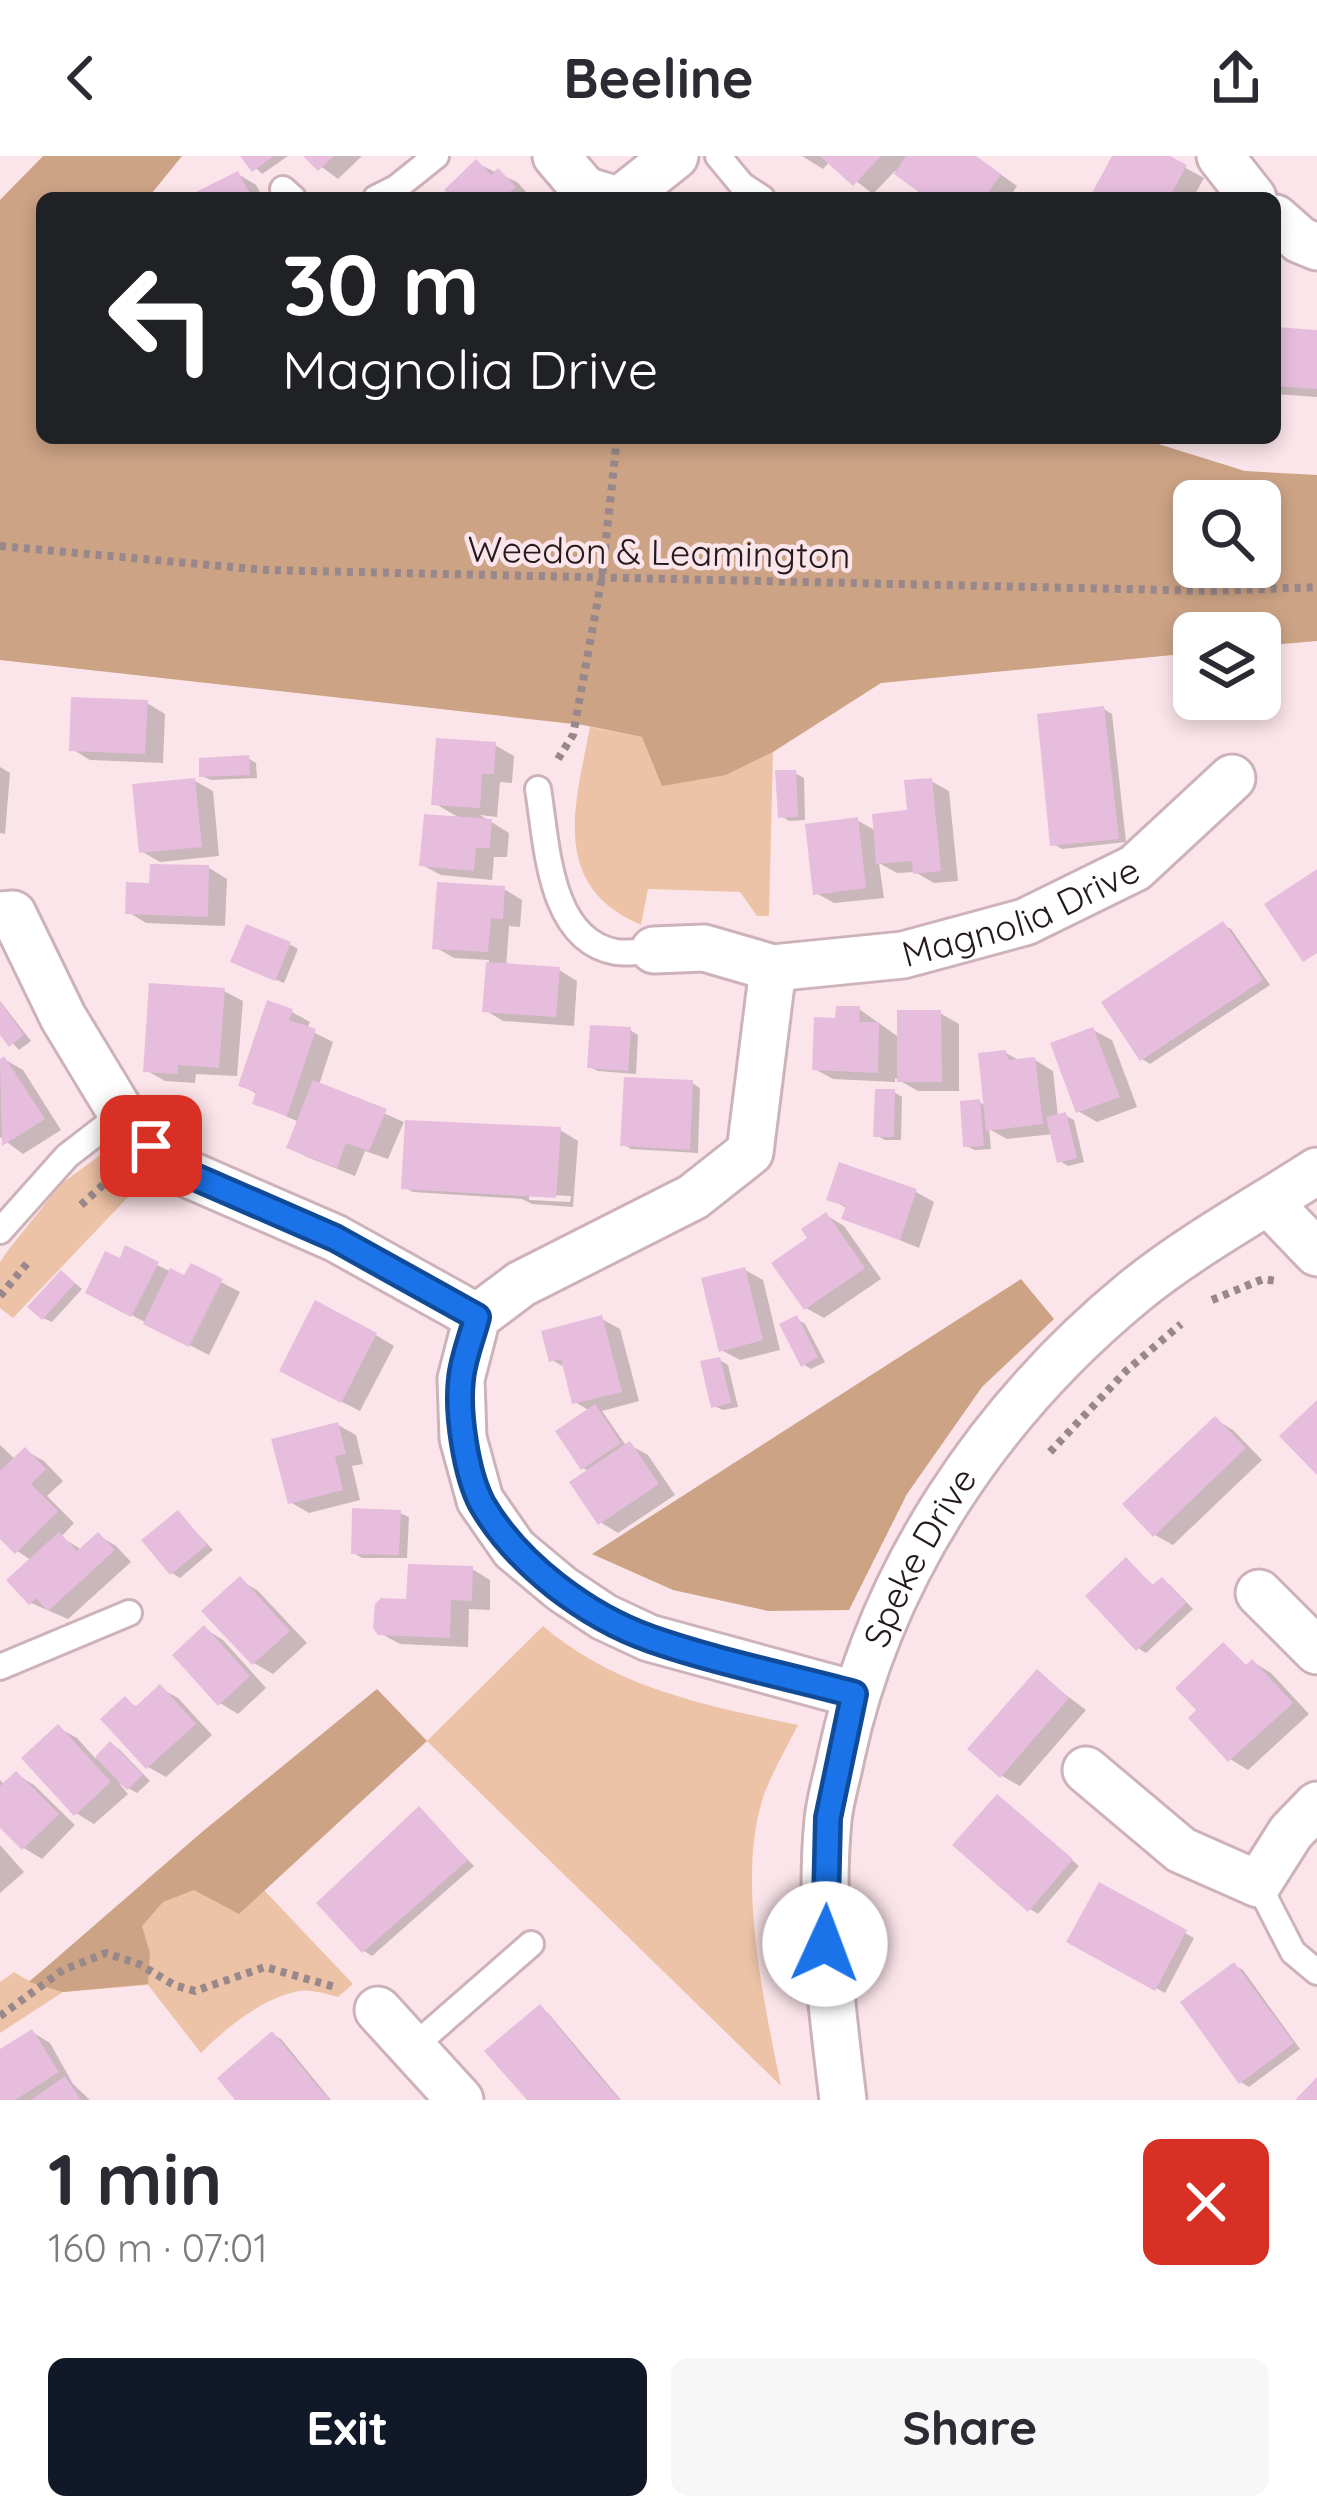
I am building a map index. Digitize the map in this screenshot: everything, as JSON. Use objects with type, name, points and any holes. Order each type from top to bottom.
[{"type":"street","points":[[556,156],[592,192]]},
{"type":"street","points":[[630,192],[675,156]]},
{"type":"street","points":[[1220,156],[1248,192]]},
{"type":"street","points":[[1281,223],[1317,247]]},
{"type":"street","name":"Magnolia Drive","points":[[655,950],[704,948],[772,968],[903,955],[1025,922],[1135,868],[1232,778]]},
{"type":"street","points":[[0,915],[13,914],[63,1018],[136,1130],[188,1174],[335,1238],[477,1317]]},
{"type":"street","points":[[772,968],[750,1152],[693,1197],[521,1284],[477,1317],[461,1378],[463,1438],[480,1501],[514,1549],[576,1599],[649,1639],[854,1694]]},
{"type":"street","name":"Speke Drive","points":[[843,2100],[825,1944],[828,1818],[854,1694],[904,1575],[959,1479],[1033,1385],[1137,1289],[1317,1171]]},
{"type":"street","points":[[1269,1203],[1304,1268]]},
{"type":"street","points":[[1258,1593],[1317,1651]]},
{"type":"street","points":[[1086,1770],[1180,1850],[1258,1884],[1291,1832],[1317,1805]]},
{"type":"street","points":[[378,2010],[460,2100]]},
{"type":"lane","points":[[388,192],[436,156]]},
{"type":"lane","points":[[718,156],[753,192]]},
{"type":"lane","points":[[538,789],[553,878],[577,930],[588,941],[616,952],[655,950]]},
{"type":"lane","points":[[0,1231],[67,1156],[136,1130]]},
{"type":"lane","points":[[0,1666],[129,1613]]},
{"type":"lane","points":[[1258,1884],[1293,1952],[1317,1972]]},
{"type":"lane","points":[[412,2048],[531,1944]]},
{"type":"path","points":[[538,789],[573,735],[602,578],[616,444]]},
{"type":"path","name":"Weedon & Leamington","points":[[0,546],[265,570],[1190,591],[1317,587]]},
{"type":"path","points":[[75,1211],[136,1130]]},
{"type":"path","points":[[0,1296],[44,1244]]},
{"type":"path","points":[[1200,1307],[1235,1288],[1304,1268]]},
{"type":"path","points":[[1044,1459],[1126,1371],[1185,1319]]},
{"type":"path","points":[[0,2016],[63,1970],[106,1953],[195,1991],[265,1967],[356,1993],[378,2010]]},
{"type":"shaded area","points":[[43,156],[182,156],[153,192],[36,192],[36,444],[1158,444],[1245,471],[1317,475],[1317,641],[1281,644],[1281,612],[1173,612],[1173,655],[881,683],[773,752],[726,775],[662,786],[642,737],[583,725],[0,660],[0,200]]},
{"type":"shaded area","points":[[590,727],[642,737],[726,775],[773,752],[769,916],[757,916],[740,892],[648,889],[641,925],[612,908],[592,888],[580,866],[575,841]]},
{"type":"shaded area","points":[[118,1142],[151,1173],[13,1318],[0,1308],[0,1262],[61,1184]]},
{"type":"shaded area","points":[[1021,1279],[1054,1319],[982,1387],[907,1494],[849,1610],[768,1611],[673,1590],[592,1554]]},
{"type":"shaded area","points":[[543,1626],[631,1680],[696,1702],[798,1725],[765,1792],[752,1861],[755,1938],[781,2086],[427,1741]]},
{"type":"shaded area","points":[[377,1689],[427,1741],[239,1914],[194,1890],[163,1902],[142,1926],[150,1953],[148,1984],[63,1992],[29,1982],[202,1832]]},
{"type":"shaded area","points":[[187,1856],[263,1889],[353,1984],[338,1997],[304,1991],[271,2000],[201,2053],[148,1985],[63,1992],[0,2033],[0,1982],[14,1972],[29,1981]]},
{"type":"building","points":[[240,156],[274,156],[252,172]]},
{"type":"building","points":[[303,156],[334,156],[318,171]]},
{"type":"building","points":[[820,156],[881,156],[853,186]]},
{"type":"building","points":[[906,156],[976,156],[1001,174],[988,192],[919,192],[894,174]]},
{"type":"building","points":[[1112,156],[1170,156],[1187,165],[1172,192],[1093,192]]},
{"type":"building","points":[[476,159],[491,175],[498,168],[516,187],[510,192],[444,190]]},
{"type":"building","points":[[238,171],[249,192],[196,192]]},
{"type":"building","points":[[1281,327],[1317,330],[1317,389],[1281,386]]},
{"type":"building","points":[[71,697],[148,700],[145,754],[69,751]]},
{"type":"building","points":[[1104,706],[1119,839],[1050,846],[1037,714]]},
{"type":"building","points":[[436,738],[496,742],[494,774],[482,774],[480,808],[431,805]]},
{"type":"building","points":[[249,755],[250,775],[199,777],[199,758]]},
{"type":"building","points":[[775,770],[796,770],[798,817],[778,818]]},
{"type":"building","points":[[195,778],[202,847],[139,853],[132,784]]},
{"type":"building","points":[[932,778],[941,871],[913,874],[912,861],[876,864],[872,814],[907,810],[904,780]]},
{"type":"building","points":[[424,814],[492,819],[490,848],[476,848],[474,871],[419,866]]},
{"type":"building","points":[[858,817],[866,888],[813,895],[805,824]]},
{"type":"building","points":[[150,864],[209,865],[208,917],[125,914],[126,882],[149,883]]},
{"type":"building","points":[[1317,869],[1317,953],[1303,962],[1264,904]]},
{"type":"building","points":[[437,882],[505,886],[503,919],[491,918],[488,952],[432,949]]},
{"type":"building","points":[[1223,921],[1263,980],[1140,1061],[1101,1002]]},
{"type":"building","points":[[246,924],[291,942],[275,981],[230,962]]},
{"type":"building","points":[[486,962],[560,967],[556,1017],[482,1012]]},
{"type":"building","points":[[149,983],[225,988],[219,1068],[178,1065],[178,1074],[143,1072]]},
{"type":"building","points":[[267,1000],[293,1009],[289,1020],[316,1029],[287,1116],[252,1104],[256,1092],[238,1086]]},
{"type":"building","points":[[0,1002],[24,1035],[9,1047],[0,1035]]},
{"type":"building","points":[[836,1006],[860,1006],[859,1022],[879,1022],[878,1073],[812,1070],[814,1017],[835,1018]]},
{"type":"building","points":[[897,1010],[941,1010],[942,1082],[897,1082]]},
{"type":"building","points":[[590,1025],[631,1027],[628,1071],[587,1068]]},
{"type":"building","points":[[1093,1027],[1120,1097],[1076,1113],[1050,1043]]},
{"type":"building","points":[[1006,1050],[1008,1060],[1035,1057],[1043,1124],[986,1131],[978,1053]]},
{"type":"building","points":[[4,1056],[45,1119],[2,1146],[0,1059]]},
{"type":"building","points":[[624,1077],[693,1080],[690,1150],[620,1146]]},
{"type":"building","points":[[313,1080],[387,1109],[369,1151],[346,1143],[337,1168],[286,1148]]},
{"type":"building","points":[[875,1089],[895,1089],[894,1137],[873,1137]]},
{"type":"building","points":[[980,1099],[984,1146],[963,1147],[960,1101]]},
{"type":"building","points":[[1066,1112],[1077,1158],[1057,1163],[1046,1117]]},
{"type":"building","points":[[405,1120],[561,1127],[556,1198],[401,1189]]},
{"type":"building","points":[[839,1162],[917,1189],[900,1240],[841,1219],[846,1206],[826,1200]]},
{"type":"building","points":[[826,1212],[865,1268],[804,1310],[771,1263],[807,1238],[801,1229]]},
{"type":"building","points":[[125,1245],[159,1262],[131,1317],[85,1293],[105,1251],[120,1258]]},
{"type":"building","points":[[191,1263],[223,1279],[189,1347],[143,1324],[170,1268],[184,1275]]},
{"type":"building","points":[[745,1267],[763,1340],[719,1352],[701,1278]]},
{"type":"building","points":[[61,1270],[75,1283],[42,1320],[27,1307]]},
{"type":"building","points":[[315,1300],[377,1333],[341,1403],[279,1371]]},
{"type":"building","points":[[602,1315],[622,1392],[572,1404],[561,1359],[549,1362],[541,1331]]},
{"type":"building","points":[[797,1315],[818,1357],[801,1367],[779,1324]]},
{"type":"building","points":[[720,1357],[731,1403],[711,1408],[700,1361]]},
{"type":"building","points":[[1317,1400],[1317,1475],[1279,1436]]},
{"type":"building","points":[[595,1404],[621,1443],[581,1470],[555,1431]]},
{"type":"building","points":[[1215,1416],[1246,1448],[1153,1537],[1122,1504]]},
{"type":"building","points":[[338,1422],[346,1454],[335,1456],[343,1490],[288,1504],[271,1439]]},
{"type":"building","points":[[630,1441],[659,1484],[598,1525],[569,1482]]},
{"type":"building","points":[[25,1447],[46,1469],[31,1484],[58,1511],[15,1554],[0,1539],[0,1471]]},
{"type":"building","points":[[352,1508],[401,1510],[399,1555],[351,1554]]},
{"type":"building","points":[[178,1510],[207,1545],[170,1575],[141,1540]]},
{"type":"building","points":[[59,1532],[77,1551],[98,1532],[115,1550],[48,1611],[36,1598],[29,1605],[6,1580]]},
{"type":"building","points":[[1126,1557],[1152,1585],[1162,1577],[1186,1603],[1136,1651],[1085,1596]]},
{"type":"building","points":[[408,1564],[473,1566],[472,1601],[451,1600],[450,1638],[378,1635],[373,1628],[375,1604],[381,1598],[406,1599]]},
{"type":"building","points":[[240,1576],[290,1631],[252,1665],[201,1611]]},
{"type":"building","points":[[204,1625],[250,1676],[218,1706],[172,1655]]},
{"type":"building","points":[[1223,1642],[1246,1665],[1252,1659],[1293,1703],[1228,1762],[1188,1718],[1196,1710],[1175,1688]]},
{"type":"building","points":[[1037,1669],[1069,1698],[1000,1778],[967,1749]]},
{"type":"building","points":[[160,1684],[196,1724],[146,1769],[100,1719],[125,1696],[135,1707]]},
{"type":"building","points":[[58,1724],[111,1782],[74,1816],[21,1758]]},
{"type":"building","points":[[110,1741],[143,1775],[127,1790],[95,1757]]},
{"type":"building","points":[[16,1771],[59,1814],[22,1850],[0,1828],[0,1786]]},
{"type":"building","points":[[997,1794],[1073,1859],[1028,1912],[952,1845]]},
{"type":"building","points":[[419,1806],[468,1860],[362,1953],[316,1903]]},
{"type":"building","points":[[1099,1882],[1187,1930],[1155,1991],[1066,1942]]},
{"type":"building","points":[[1234,1962],[1294,2043],[1239,2084],[1180,2002]]},
{"type":"building","points":[[540,2004],[620,2100],[527,2100],[484,2051]]},
{"type":"building","points":[[32,2029],[59,2072],[15,2100],[0,2100],[0,2049]]},
{"type":"building","points":[[272,2031],[330,2100],[235,2100],[217,2078]]},
{"type":"building","points":[[65,2076],[81,2100],[31,2100]]},
{"type":"building","points":[[1317,2077],[1317,2100],[1295,2100]]},
{"type":"route","points":[[151,1146],[188,1174],[335,1238],[477,1317],[461,1378],[463,1438],[480,1501],[514,1549],[562,1589],[649,1639],[854,1694],[828,1818],[825,1944]]}]
